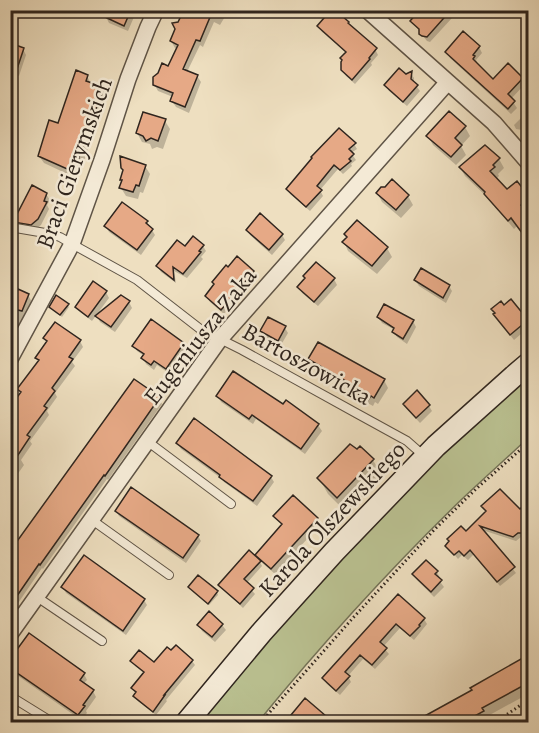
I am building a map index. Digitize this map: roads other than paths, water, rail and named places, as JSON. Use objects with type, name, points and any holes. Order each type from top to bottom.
[{"type":"street","name":"Braci Gierymskich","points":[[12,352],[72,243],[128,79],[156,10]]},
{"type":"street","points":[[367,10],[494,123],[528,162]]},
{"type":"street","name":"Eugeniusza Zaka","points":[[10,634],[220,339],[447,82]]},
{"type":"street","name":"Karola Olszewskiego","points":[[187,723],[296,592],[425,457],[528,364]]},
{"type":"lane","name":"Bartoszowicka","points":[[10,227],[45,233],[72,243],[137,280],[204,333],[220,339],[406,441],[425,457]]},
{"type":"lane","points":[[147,441],[231,504]]},
{"type":"lane","points":[[92,520],[169,575]]},
{"type":"lane","points":[[37,597],[102,642]]},
{"type":"lane","points":[[10,696],[52,722]]}]
